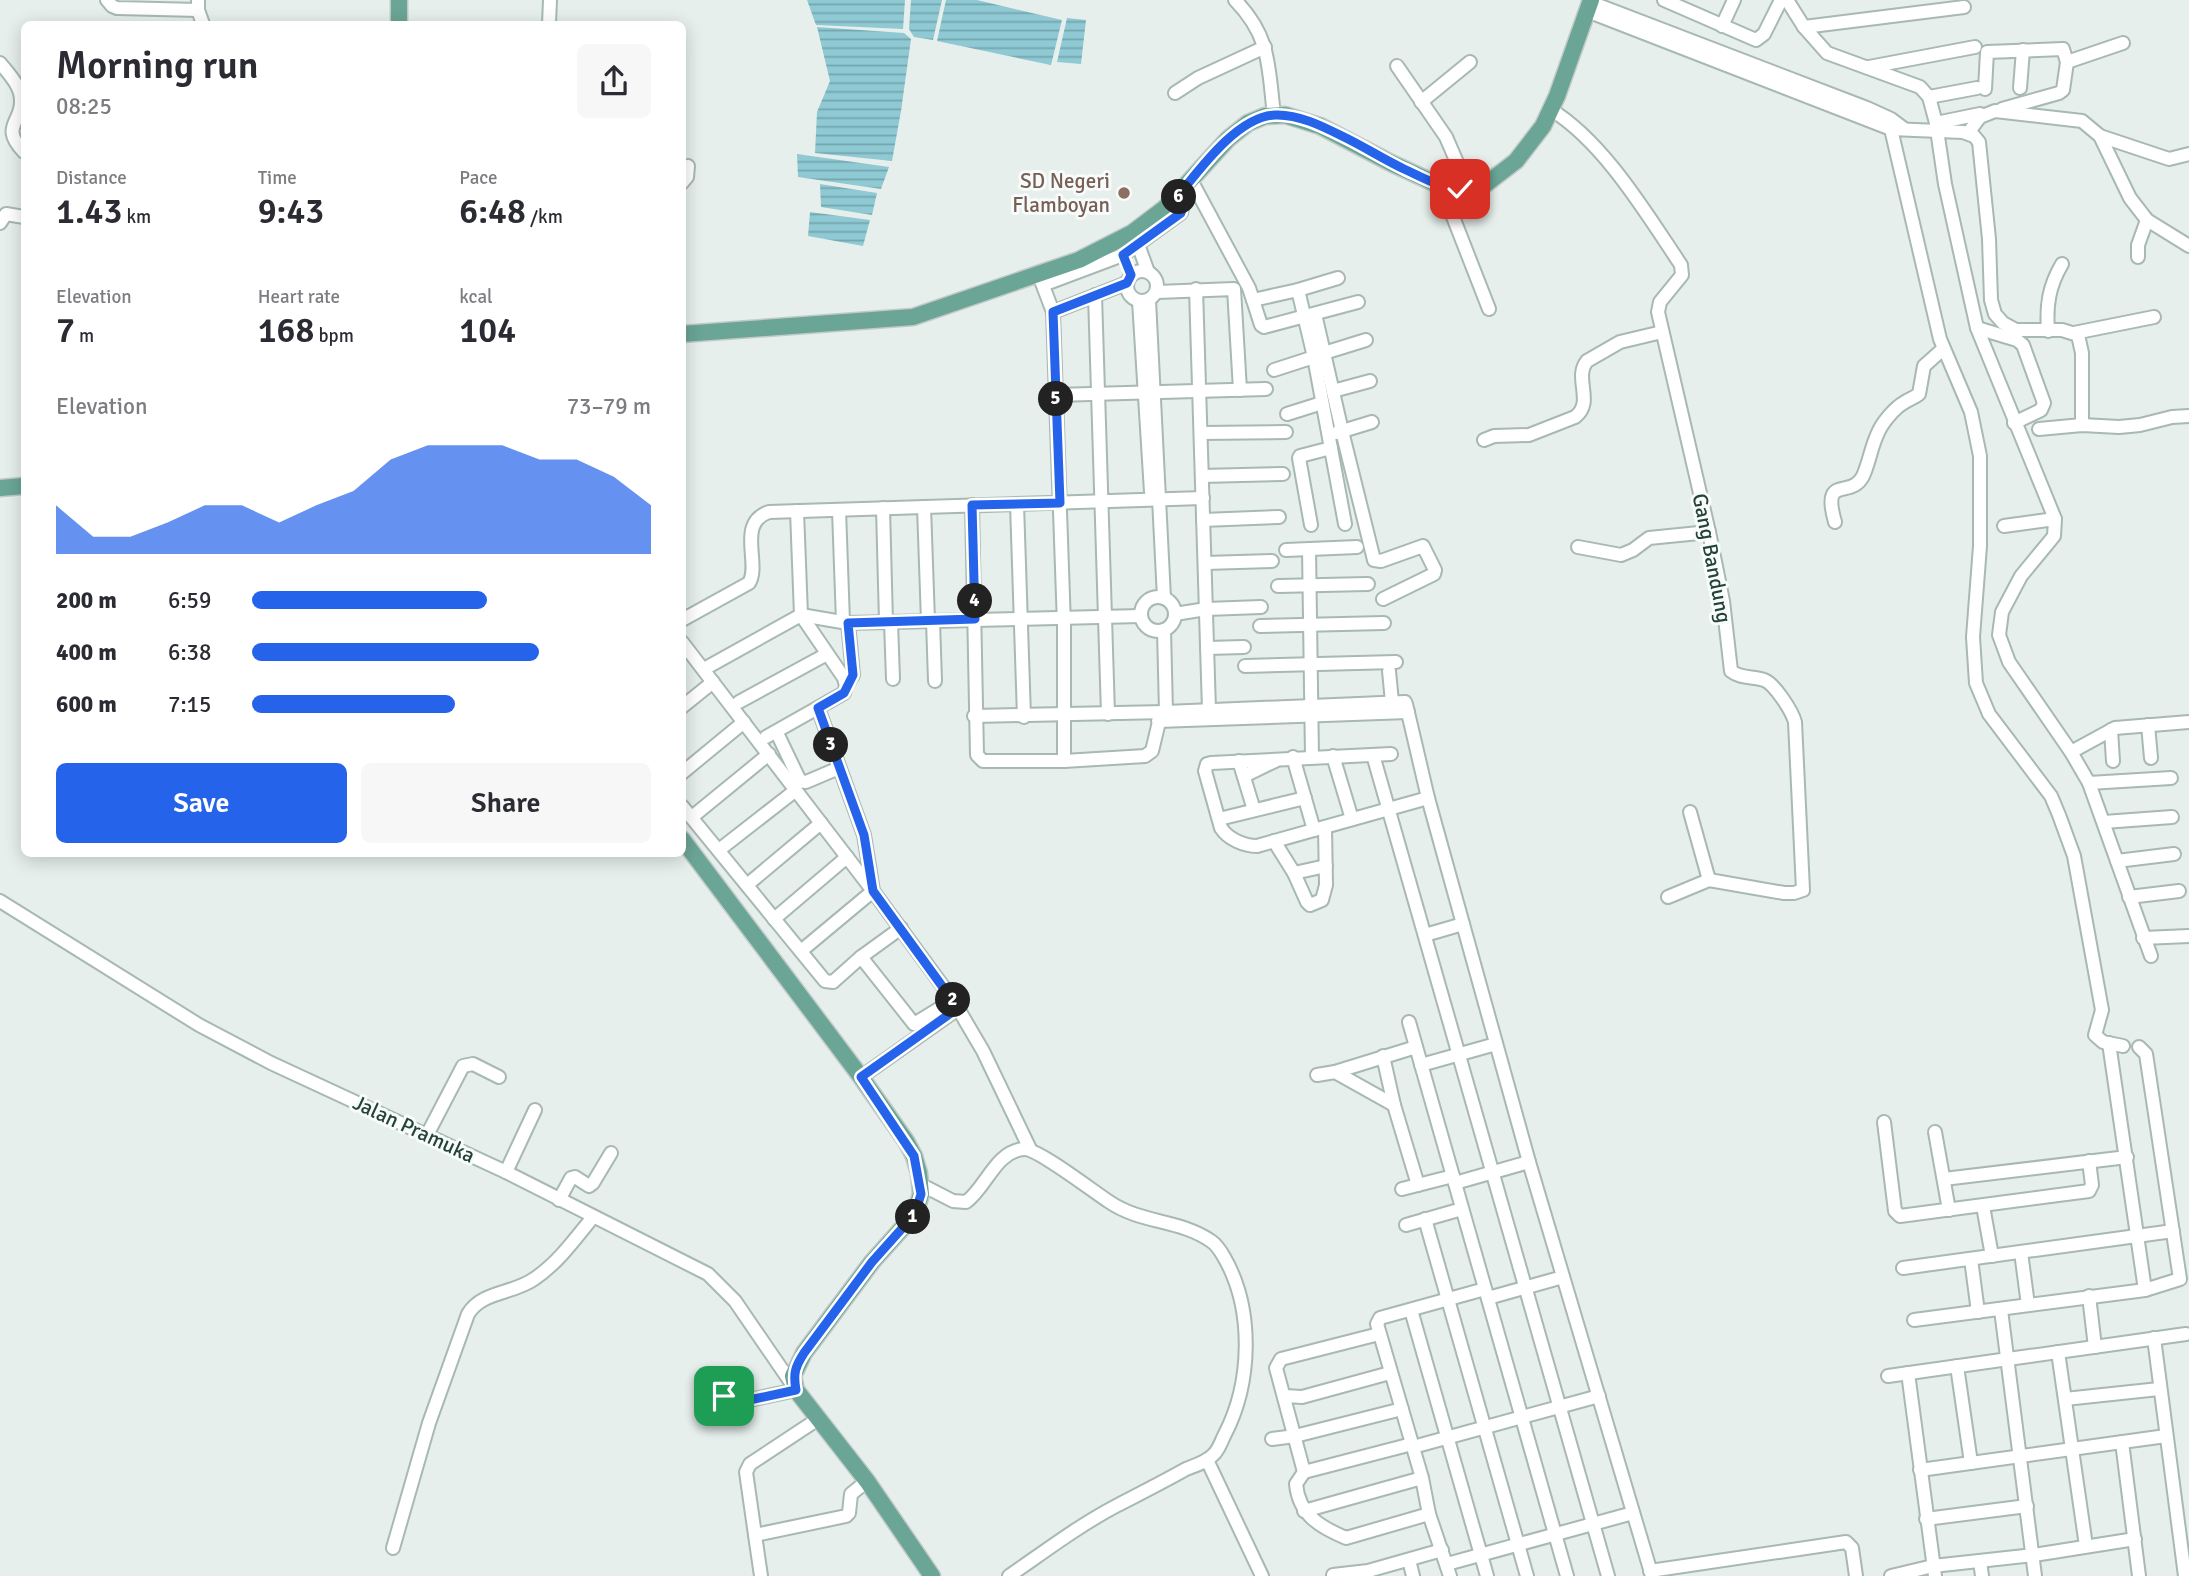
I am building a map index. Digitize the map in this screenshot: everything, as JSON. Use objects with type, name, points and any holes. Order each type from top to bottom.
[{"type":"main road","points":[[399,0],[399,21]]},
{"type":"main road","points":[[686,334],[913,317],[1041,280],[1079,260],[1119,249],[1136,239],[1236,132],[1256,119],[1274,115],[1320,126],[1441,186],[1451,189],[1486,184],[1516,161],[1543,125],[1589,5]]},
{"type":"main road","points":[[0,488],[21,486]]},
{"type":"main road","points":[[686,844],[861,1077],[914,1156],[921,1194],[915,1214],[872,1262],[795,1367],[793,1376],[796,1390],[867,1481],[932,1576]]},
{"type":"street","points":[[107,0],[117,8],[149,4],[198,5]]},
{"type":"street","points":[[549,21],[550,0]]},
{"type":"street","points":[[1235,0],[1255,24],[1265,47],[1274,115]]},
{"type":"street","points":[[1664,0],[1685,4],[1722,26],[1756,40],[1761,38],[1781,0]]},
{"type":"street","points":[[1722,26],[1734,0]]},
{"type":"street","points":[[1787,0],[1804,27],[1827,52],[1920,87],[1929,97],[1937,127],[1953,223],[1977,328],[2055,519],[2054,536],[2021,576],[2000,618],[1998,629],[2009,662],[2089,783],[2151,956]]},
{"type":"street","points":[[1589,5],[1897,128],[1937,127],[1968,133],[1979,142],[1990,248],[1991,300],[1995,314],[2003,323],[2016,330],[2062,330],[2078,335],[2081,346],[2082,425]]},
{"type":"street","points":[[1804,27],[1964,7]]},
{"type":"street","points":[[2067,62],[2123,43]]},
{"type":"street","points":[[1175,93],[1198,78],[1265,47]]},
{"type":"street","points":[[1868,67],[1975,47]]},
{"type":"street","points":[[1929,97],[1981,89],[1987,52],[2063,49],[2067,62],[2066,85],[2059,93],[1980,117],[1968,133]]},
{"type":"street","points":[[2020,88],[2023,50]]},
{"type":"street","points":[[0,62],[14,80],[21,98]]},
{"type":"street","points":[[1421,102],[1470,62]]},
{"type":"street","points":[[1397,66],[1446,137],[1468,188]]},
{"type":"street","points":[[21,106],[11,128],[13,137],[21,148]]},
{"type":"street","name":"Gang Bandung","points":[[1550,109],[1570,121],[1593,145],[1635,198],[1681,265],[1681,277],[1658,307],[1661,332],[1709,532],[1723,601],[1731,671],[1737,675],[1769,682],[1794,716],[1805,886],[1801,892],[1784,893],[1709,880]]},
{"type":"street","points":[[1995,111],[2082,121],[2100,135],[2169,159],[2189,154]]},
{"type":"street","points":[[1937,127],[1980,114]]},
{"type":"street","points":[[1897,128],[1920,261],[1944,349],[1971,412],[1980,456],[1980,546],[1973,637],[1976,683],[1989,714],[2051,796],[2060,815],[2074,856],[2102,1010],[2095,1035],[2103,1042],[2123,1046]]},
{"type":"street","points":[[2100,135],[2130,198],[2147,220],[2189,246]]},
{"type":"street","points":[[686,178],[688,166]]},
{"type":"street","points":[[1191,180],[1249,288],[1261,325],[1264,327],[1358,302]]},
{"type":"street","points":[[1441,186],[1489,309]]},
{"type":"street","points":[[0,223],[6,215],[21,217]]},
{"type":"street","points":[[2138,257],[2138,246],[2147,220]]},
{"type":"street","points":[[1136,239],[1148,272],[1157,280],[1148,298],[1160,597]]},
{"type":"street","points":[[1119,249],[1129,279],[1129,295],[1148,298],[1196,289],[1234,289],[1240,390]]},
{"type":"street","points":[[2048,331],[2048,297],[2062,264]]},
{"type":"street","points":[[1053,312],[1129,279],[1139,271],[1148,272]]},
{"type":"street","points":[[1253,300],[1338,278]]},
{"type":"street","points":[[1041,280],[1053,312],[1063,617],[1064,761]]},
{"type":"street","points":[[1196,289],[1209,710]]},
{"type":"street","points":[[1298,290],[1310,316],[1319,355],[1333,391],[1334,438],[1345,524]]},
{"type":"street","points":[[1095,295],[1108,714]]},
{"type":"street","points":[[2074,333],[2154,317]]},
{"type":"street","points":[[1977,328],[2021,342],[2027,355],[2044,403],[2041,410],[2014,423]]},
{"type":"street","points":[[1484,440],[1494,436],[1529,435],[1575,417],[1582,412],[1585,402],[1582,375],[1587,361],[1620,342],[1661,332]]},
{"type":"street","points":[[1274,370],[1366,341]]},
{"type":"street","points":[[1835,522],[1831,496],[1862,477],[1878,432],[1899,406],[1919,394],[1924,366],[1944,349]]},
{"type":"street","points":[[1319,355],[1322,403],[1374,560],[1381,561],[1423,546],[1435,570],[1434,574],[1383,599]]},
{"type":"street","points":[[1333,391],[1370,382]]},
{"type":"street","points":[[1056,396],[1266,389]]},
{"type":"street","points":[[1287,414],[1322,403]]},
{"type":"street","points":[[2039,429],[2082,425],[2119,427],[2189,416]]},
{"type":"street","points":[[1311,525],[1300,456],[1372,422]]},
{"type":"street","points":[[1200,433],[1286,432]]},
{"type":"street","points":[[1202,476],[1283,474]]},
{"type":"street","points":[[686,618],[749,583],[753,575],[751,538],[761,516],[769,512],[1203,498]]},
{"type":"street","points":[[1017,504],[1024,717]]},
{"type":"street","points":[[972,505],[974,716],[977,755],[984,761],[1064,761],[1145,756],[1152,751],[1161,719],[1160,630]]},
{"type":"street","points":[[925,507],[935,681]]},
{"type":"street","points":[[883,508],[893,679]]},
{"type":"street","points":[[839,509],[845,622],[853,675],[844,693],[771,735],[800,781],[806,782],[839,768]]},
{"type":"street","points":[[797,511],[801,615],[844,678],[846,686]]},
{"type":"street","points":[[1203,520],[1279,517]]},
{"type":"street","points":[[2004,526],[2055,519]]},
{"type":"street","points":[[1578,547],[1621,555],[1633,551],[1649,538],[1709,532]]},
{"type":"street","points":[[1286,550],[1357,547]]},
{"type":"street","points":[[1309,549],[1312,757]]},
{"type":"street","points":[[1205,563],[1272,561]]},
{"type":"street","points":[[1278,586],[1368,584]]},
{"type":"street","points":[[1160,597],[1174,607],[1175,614],[1174,621],[1160,630],[1149,628],[1141,616],[1144,603],[1160,597]]},
{"type":"street","points":[[1175,614],[1206,609],[1261,607]]},
{"type":"street","points":[[704,669],[801,615],[845,622],[1141,616]]},
{"type":"street","points":[[1259,626],[1384,623]]},
{"type":"street","points":[[1208,648],[1244,647]]},
{"type":"street","points":[[686,648],[956,1004],[983,1051],[1030,1149]]},
{"type":"street","points":[[739,702],[827,654]]},
{"type":"street","points":[[1245,666],[1311,664],[1393,667],[1392,702]]},
{"type":"street","points":[[686,704],[713,682]]},
{"type":"street","points":[[974,716],[1108,714],[1161,719],[1312,711],[1405,702],[1529,1162],[1651,1574],[1679,1572],[1846,1542],[1852,1548],[1856,1576]]},
{"type":"street","points":[[818,708],[864,835],[873,891]]},
{"type":"street","points":[[1161,719],[1209,710],[1408,712]]},
{"type":"street","points":[[686,770],[744,722]]},
{"type":"street","points":[[2071,752],[2112,730],[2189,722]]},
{"type":"street","points":[[2148,725],[2151,758]]},
{"type":"street","points":[[2112,730],[2113,761]]},
{"type":"street","points":[[692,817],[769,754]]},
{"type":"street","points":[[1391,754],[1211,763],[1205,768],[1226,835],[1251,846],[1429,797]]},
{"type":"street","points":[[1373,755],[1608,1576]]},
{"type":"street","points":[[1334,756],[1352,819]]},
{"type":"street","points":[[1275,841],[1307,902],[1314,905],[1322,900],[1326,885],[1326,866],[1319,829],[1305,798],[1293,757]]},
{"type":"street","points":[[1244,776],[1279,758]]},
{"type":"street","points":[[1239,761],[1254,810]]},
{"type":"street","points":[[2089,783],[2171,778]]},
{"type":"street","points":[[719,850],[796,790]]},
{"type":"street","points":[[1219,819],[1305,798]]},
{"type":"street","points":[[686,810],[829,983],[901,928]]},
{"type":"street","points":[[1668,897],[1709,880],[1690,812]]},
{"type":"street","points":[[2105,822],[2172,817]]},
{"type":"street","points":[[747,885],[821,823]]},
{"type":"street","points":[[2117,861],[2174,854]]},
{"type":"street","points":[[774,919],[847,857]]},
{"type":"street","points":[[1294,873],[1326,866]]},
{"type":"street","points":[[801,951],[873,891]]},
{"type":"street","points":[[2129,897],[2179,891]]},
{"type":"street","name":"Jalan Pramuka","points":[[0,901],[199,1025],[271,1063],[506,1172],[708,1274],[735,1301],[796,1390]]},
{"type":"street","points":[[1425,935],[1463,924]]},
{"type":"street","points":[[2143,937],[2189,936]]},
{"type":"street","points":[[861,957],[914,1024],[956,1004]]},
{"type":"street","points":[[861,1077],[956,1004]]},
{"type":"street","points":[[1409,1022],[1567,1576]]},
{"type":"street","points":[[1421,1065],[1496,1044]]},
{"type":"street","points":[[2109,1044],[2145,1290]]},
{"type":"street","points":[[1317,1075],[1416,1047]]},
{"type":"street","points":[[1914,1320],[2145,1290],[2180,1279],[2146,1054],[2139,1047]]},
{"type":"street","points":[[1382,1056],[1419,1185]]},
{"type":"street","points":[[427,1135],[463,1066],[473,1065],[499,1077]]},
{"type":"street","points":[[1335,1072],[1394,1105]]},
{"type":"street","points":[[506,1172],[535,1110]]},
{"type":"street","points":[[1884,1122],[1896,1214],[1905,1216],[2089,1191],[2092,1185],[2089,1161]]},
{"type":"street","points":[[1935,1132],[1949,1210]]},
{"type":"street","points":[[920,1184],[953,1201],[966,1202],[981,1189],[993,1169],[1003,1159],[1021,1149],[1030,1149],[1127,1212],[1146,1220],[1189,1229],[1212,1241],[1232,1269],[1239,1290],[1244,1322],[1244,1375],[1232,1422],[1219,1448],[1207,1460],[1102,1514],[1009,1576]]},
{"type":"street","points":[[559,1200],[571,1178],[575,1177],[589,1186],[593,1183],[611,1153]]},
{"type":"street","points":[[1944,1178],[2127,1157]]},
{"type":"street","points":[[1402,1189],[1493,1172],[1529,1162]]},
{"type":"street","points":[[1983,1206],[1992,1256]]},
{"type":"street","points":[[1406,1225],[1462,1209]]},
{"type":"street","points":[[393,1548],[429,1423],[472,1307],[493,1295],[518,1289],[534,1279],[555,1263],[593,1216]]},
{"type":"street","points":[[1424,1219],[1527,1576]]},
{"type":"street","points":[[1903,1268],[2173,1231]]},
{"type":"street","points":[[2021,1252],[2028,1306]]},
{"type":"street","points":[[1971,1259],[1978,1312]]},
{"type":"street","points":[[1563,1277],[1526,1287],[1447,1299],[1381,1318],[1379,1327],[1390,1373],[1422,1478],[1429,1514],[1449,1570],[1480,1554],[1633,1513]]},
{"type":"street","points":[[2089,1296],[2095,1347]]},
{"type":"street","points":[[1412,1310],[1487,1576]]},
{"type":"street","points":[[2001,1310],[2035,1576]]},
{"type":"street","points":[[1304,1472],[1276,1368],[1280,1360],[1379,1327]]},
{"type":"street","points":[[1888,1376],[2186,1334]]},
{"type":"street","points":[[2154,1338],[2185,1576]]},
{"type":"street","points":[[2058,1352],[2086,1546]]},
{"type":"street","points":[[1957,1366],[1971,1463]]},
{"type":"street","points":[[1285,1396],[1302,1397],[1390,1373]]},
{"type":"street","points":[[1908,1373],[1934,1571]]},
{"type":"street","points":[[2065,1399],[2159,1389]]},
{"type":"street","points":[[724,1396],[754,1399],[796,1390]]},
{"type":"street","points":[[1429,1514],[1346,1538],[1324,1529],[1304,1511],[1296,1484],[1304,1472],[1485,1429],[1599,1396]]},
{"type":"street","points":[[1272,1439],[1295,1436],[1402,1409]]},
{"type":"street","points":[[761,1576],[746,1472],[750,1464],[818,1419]]},
{"type":"street","points":[[1920,1470],[2166,1436]]},
{"type":"street","points":[[2122,1442],[2139,1576]]},
{"type":"street","points":[[1207,1460],[1262,1576]]},
{"type":"street","points":[[1304,1511],[1422,1478]]},
{"type":"street","points":[[755,1535],[846,1516],[849,1513],[851,1494],[867,1481]]},
{"type":"street","points":[[1926,1520],[2027,1506]]},
{"type":"street","points":[[1891,1576],[2135,1539]]},
{"type":"street","points":[[1333,1575],[1358,1573],[1442,1550]]},
{"type":"street","points":[[1409,1559],[1413,1576]]},
{"type":"street","points":[[1980,1561],[1982,1576]]},
{"type":"water","points":[[807,0],[905,0],[903,29],[816,25]]},
{"type":"water","points":[[911,0],[942,0],[933,40],[914,37],[909,29]]},
{"type":"water","points":[[946,0],[977,0],[1062,20],[1051,65],[937,41]]},
{"type":"water","points":[[1067,18],[1086,20],[1081,64],[1057,62]]},
{"type":"water","points":[[817,27],[904,33],[911,39],[892,161],[815,153],[817,112],[830,81]]},
{"type":"water","points":[[797,154],[889,167],[881,189],[798,177]]},
{"type":"water","points":[[820,184],[877,193],[872,215],[821,207]]},
{"type":"water","points":[[810,212],[870,220],[863,246],[808,236]]},
{"type":"place","name":"SD Negeri Flamboyan","points":[[1124,193]]},
{"type":"route","points":[[724,1396],[754,1399],[796,1390],[793,1376],[804,1353],[872,1262],[915,1214],[921,1194],[914,1156],[861,1077],[958,1008],[873,891],[864,835],[818,708],[844,693],[852,679],[853,662],[848,623],[975,619],[972,505],[1060,503],[1053,312],[1127,283],[1131,275],[1123,255],[1181,213],[1184,208],[1178,196],[1228,139],[1248,123],[1274,115],[1303,120],[1340,135],[1441,186],[1460,189]]}]
